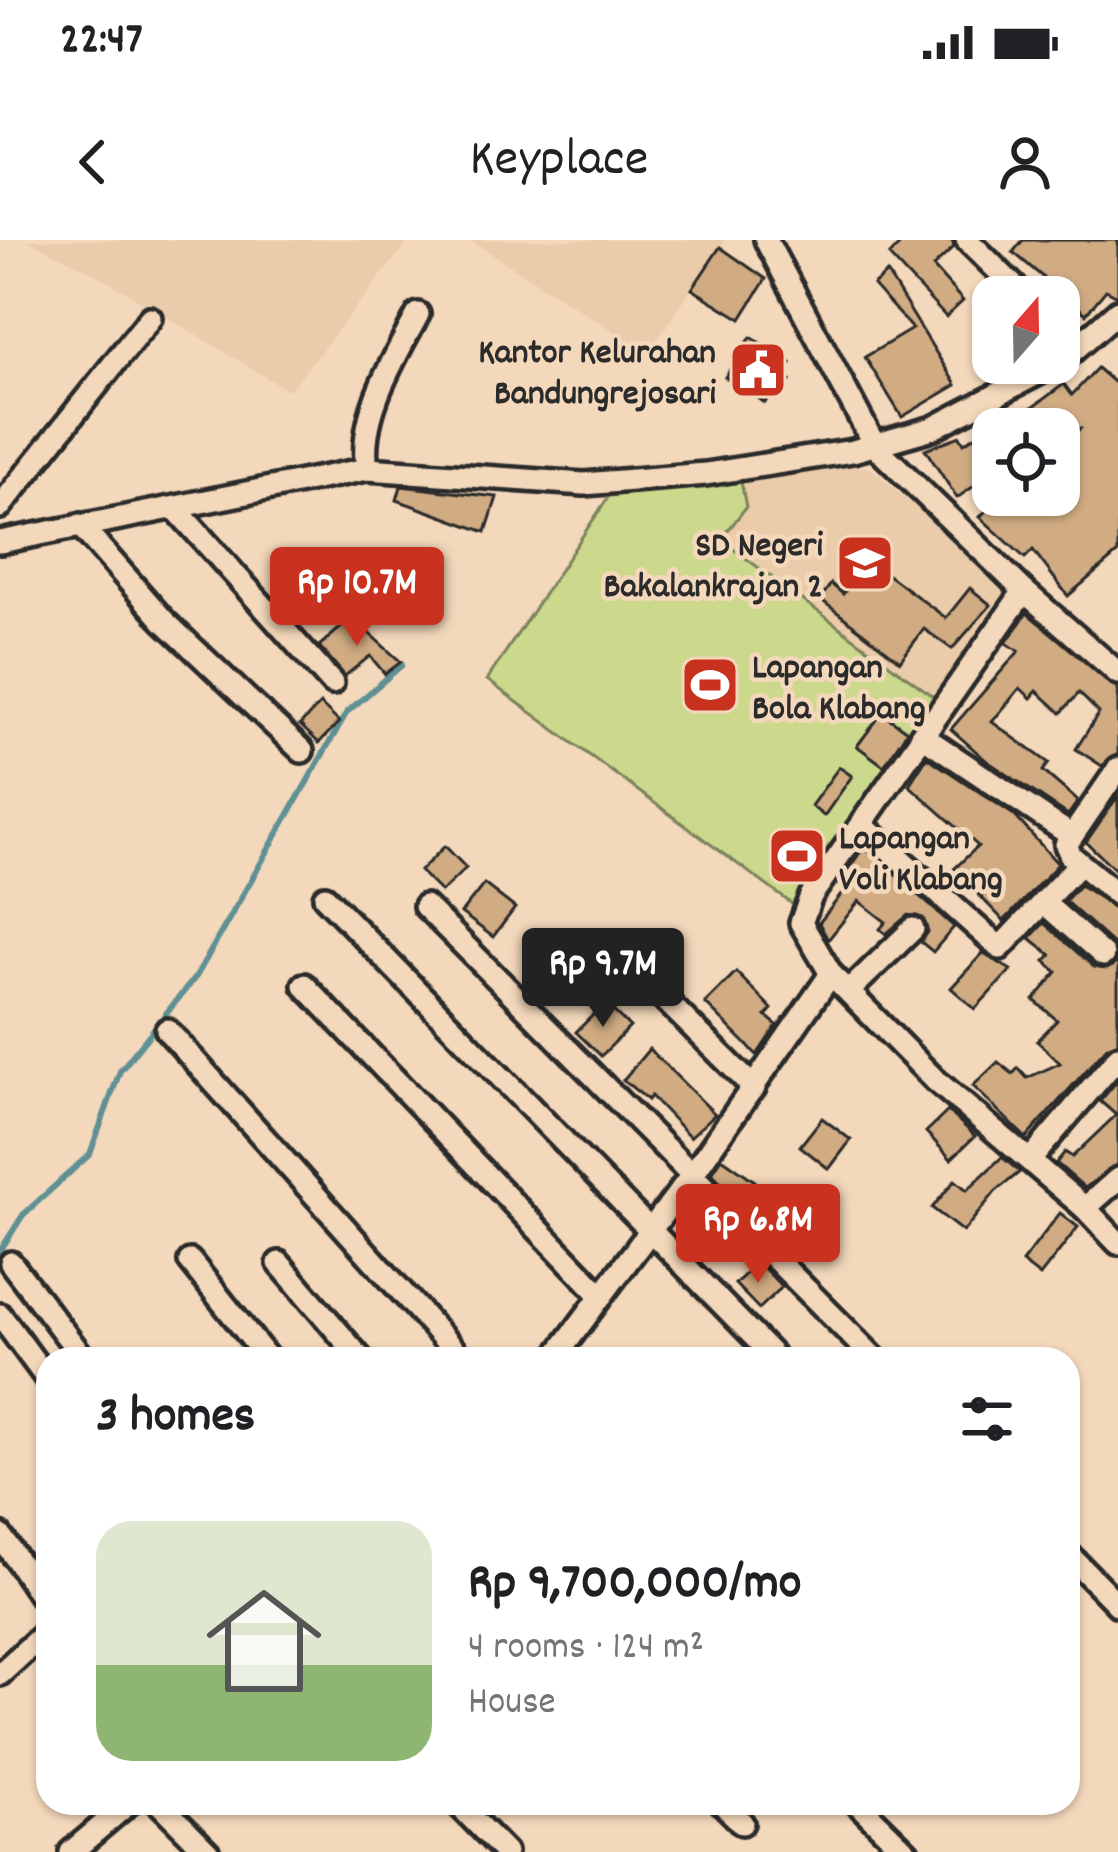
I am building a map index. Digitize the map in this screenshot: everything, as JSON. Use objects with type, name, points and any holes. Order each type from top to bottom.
[{"type":"street","points":[[766,240],[875,446],[1024,591],[1114,661]]},
{"type":"street","points":[[967,240],[1004,276]]},
{"type":"street","points":[[1080,346],[1118,311]]},
{"type":"street","points":[[367,469],[369,427],[378,399],[418,314]]},
{"type":"street","points":[[0,507],[150,318]]},
{"type":"street","points":[[0,542],[367,469],[602,483],[706,474],[875,446],[982,407],[1022,384]]},
{"type":"street","points":[[176,508],[332,683]]},
{"type":"street","points":[[80,524],[164,621],[302,751]]},
{"type":"street","points":[[1024,591],[802,911],[801,923],[831,974],[851,989],[935,1080],[1116,1235]]},
{"type":"street","points":[[921,735],[1072,836]]},
{"type":"street","points":[[1118,769],[1072,836],[1067,851],[1118,895]]},
{"type":"street","points":[[862,825],[1000,948],[1079,864]]},
{"type":"street","points":[[325,898],[764,1347]]},
{"type":"street","points":[[1043,902],[1103,956]]},
{"type":"street","points":[[425,906],[863,1347]]},
{"type":"street","points":[[851,989],[914,929]]},
{"type":"street","points":[[616,952],[754,1088]]},
{"type":"street","points":[[563,1347],[692,1175],[831,974]]},
{"type":"street","points":[[304,985],[601,1295]]},
{"type":"street","points":[[167,1030],[451,1347]]},
{"type":"street","points":[[1030,1160],[1118,1057]]},
{"type":"street","points":[[1085,1208],[1118,1179]]},
{"type":"street","points":[[190,1261],[258,1347]]},
{"type":"street","points":[[279,1263],[351,1347]]},
{"type":"street","points":[[11,1264],[74,1347]]},
{"type":"street","points":[[0,1316],[36,1364]]},
{"type":"street","points":[[0,1535],[36,1588]]},
{"type":"street","points":[[1080,1566],[1118,1605]]},
{"type":"street","points":[[0,1674],[36,1641]]},
{"type":"street","points":[[71,1852],[115,1815]]},
{"type":"street","points":[[171,1815],[208,1852]]},
{"type":"street","points":[[469,1815],[505,1852]]},
{"type":"street","points":[[734,1815],[742,1823]]},
{"type":"street","points":[[868,1815],[907,1852]]},
{"type":"shaded area","points":[[28,240],[460,240],[457,246],[409,241],[289,391],[96,274]]},
{"type":"shaded area","points":[[470,240],[725,240],[648,353]]},
{"type":"shaded area","name":"SD Negeri Bakalankrajan 2","points":[[839,464],[871,468],[1005,586],[1009,598],[937,699],[720,540],[745,507],[741,481]]},
{"type":"green space","points":[[741,481],[746,507],[721,540],[937,699],[792,904],[487,680],[609,496]]},
{"type":"building","points":[[904,240],[952,240],[954,247],[933,267],[963,301],[946,317],[889,256]]},
{"type":"building","points":[[1023,240],[1118,240],[1118,296],[1106,290],[1086,314],[1080,309],[1080,276],[1041,276],[1013,252]]},
{"type":"building","points":[[720,247],[766,279],[741,319],[692,289]]},
{"type":"building","points":[[887,273],[956,385],[902,417],[865,357],[912,329],[873,285]]},
{"type":"building","name":"Kantor Kelurahan Bandungrejosari","points":[[751,337],[791,363],[783,376],[790,381],[779,397],[772,392],[765,403],[725,377]]},
{"type":"building","points":[[1097,368],[1118,386],[1118,553],[1068,596],[1033,550],[1025,558],[980,517],[1080,516],[1080,408],[1031,408],[1064,384],[1072,395]]},
{"type":"building","points":[[960,436],[964,443],[972,438],[972,488],[957,498],[925,449]]},
{"type":"building","points":[[401,486],[497,497],[486,532],[397,500]]},
{"type":"building","points":[[868,560],[946,618],[970,588],[991,605],[952,649],[924,629],[900,661],[820,599],[831,584],[843,594]]},
{"type":"building","points":[[1027,613],[1118,688],[1118,754],[1102,766],[1076,749],[1099,713],[1079,693],[1061,713],[1037,691],[1031,698],[1020,688],[992,722],[1049,763],[1043,771],[1078,801],[1068,815],[987,761],[951,729],[1019,651],[1006,643]]},
{"type":"building","points":[[352,618],[401,662],[385,674],[370,656],[345,676],[319,646]]},
{"type":"building","points":[[320,704],[339,722],[319,743],[300,725]]},
{"type":"building","points":[[882,713],[907,731],[884,766],[857,746]]},
{"type":"building","points":[[927,757],[1014,815],[1058,864],[1004,921],[954,869],[978,846],[909,785]]},
{"type":"building","points":[[839,767],[852,776],[824,816],[811,806]]},
{"type":"building","points":[[1118,796],[1118,872],[1086,842]]},
{"type":"building","points":[[445,846],[466,868],[441,892],[420,871]]},
{"type":"building","points":[[864,847],[954,927],[933,952],[921,942],[928,932],[923,918],[908,915],[886,934],[880,929],[886,922],[859,901],[828,940],[819,923],[845,890],[838,884]]},
{"type":"building","points":[[484,884],[515,908],[493,937],[461,913]]},
{"type":"building","points":[[1080,885],[1118,910],[1118,1042],[1107,1047],[1026,1138],[973,1086],[998,1062],[1013,1074],[1018,1068],[1027,1078],[1060,1063],[1037,1041],[1057,1020],[1034,1000],[1057,972],[1045,961],[1051,955],[1030,938],[1044,923],[1094,967],[1107,969],[1115,964],[1114,945],[1065,901]]},
{"type":"building","points":[[983,953],[1011,970],[975,1009],[951,988]]},
{"type":"building","points":[[736,972],[772,1009],[766,1016],[777,1025],[757,1055],[705,1003]]},
{"type":"building","points":[[605,1003],[630,1027],[601,1056],[576,1032]]},
{"type":"building","points":[[649,1049],[715,1114],[690,1137],[651,1096],[648,1100],[623,1080]]},
{"type":"building","points":[[1118,1080],[1118,1164],[1085,1188],[1056,1163],[1065,1152],[1072,1157],[1116,1115],[1100,1101]]},
{"type":"building","points":[[948,1111],[975,1136],[951,1159],[926,1132]]},
{"type":"building","points":[[822,1118],[851,1140],[829,1169],[800,1146]]},
{"type":"building","points":[[1002,1157],[1020,1172],[996,1191],[963,1232],[932,1208],[955,1180],[967,1190]]},
{"type":"building","points":[[722,1158],[755,1181],[740,1202],[712,1173]]},
{"type":"building","points":[[698,1203],[719,1223],[698,1246],[677,1226]]},
{"type":"building","points":[[1060,1213],[1078,1227],[1040,1276],[1022,1262]]},
{"type":"building","points":[[758,1262],[782,1287],[759,1309],[735,1284]]},
{"type":"waterway","points":[[0,1251],[23,1215],[90,1154],[120,1071],[197,975],[347,712],[402,665]]},
{"type":"place","name":"Kantor Kelurahan Bandungrejosari","points":[[758,370]]},
{"type":"place","name":"SD Negeri Bakalankrajan 2","points":[[865,563]]},
{"type":"place","name":"Lapangan Bola Klabang","points":[[710,685]]},
{"type":"place","name":"Lapangan Voli Klabang","points":[[797,856]]}]
